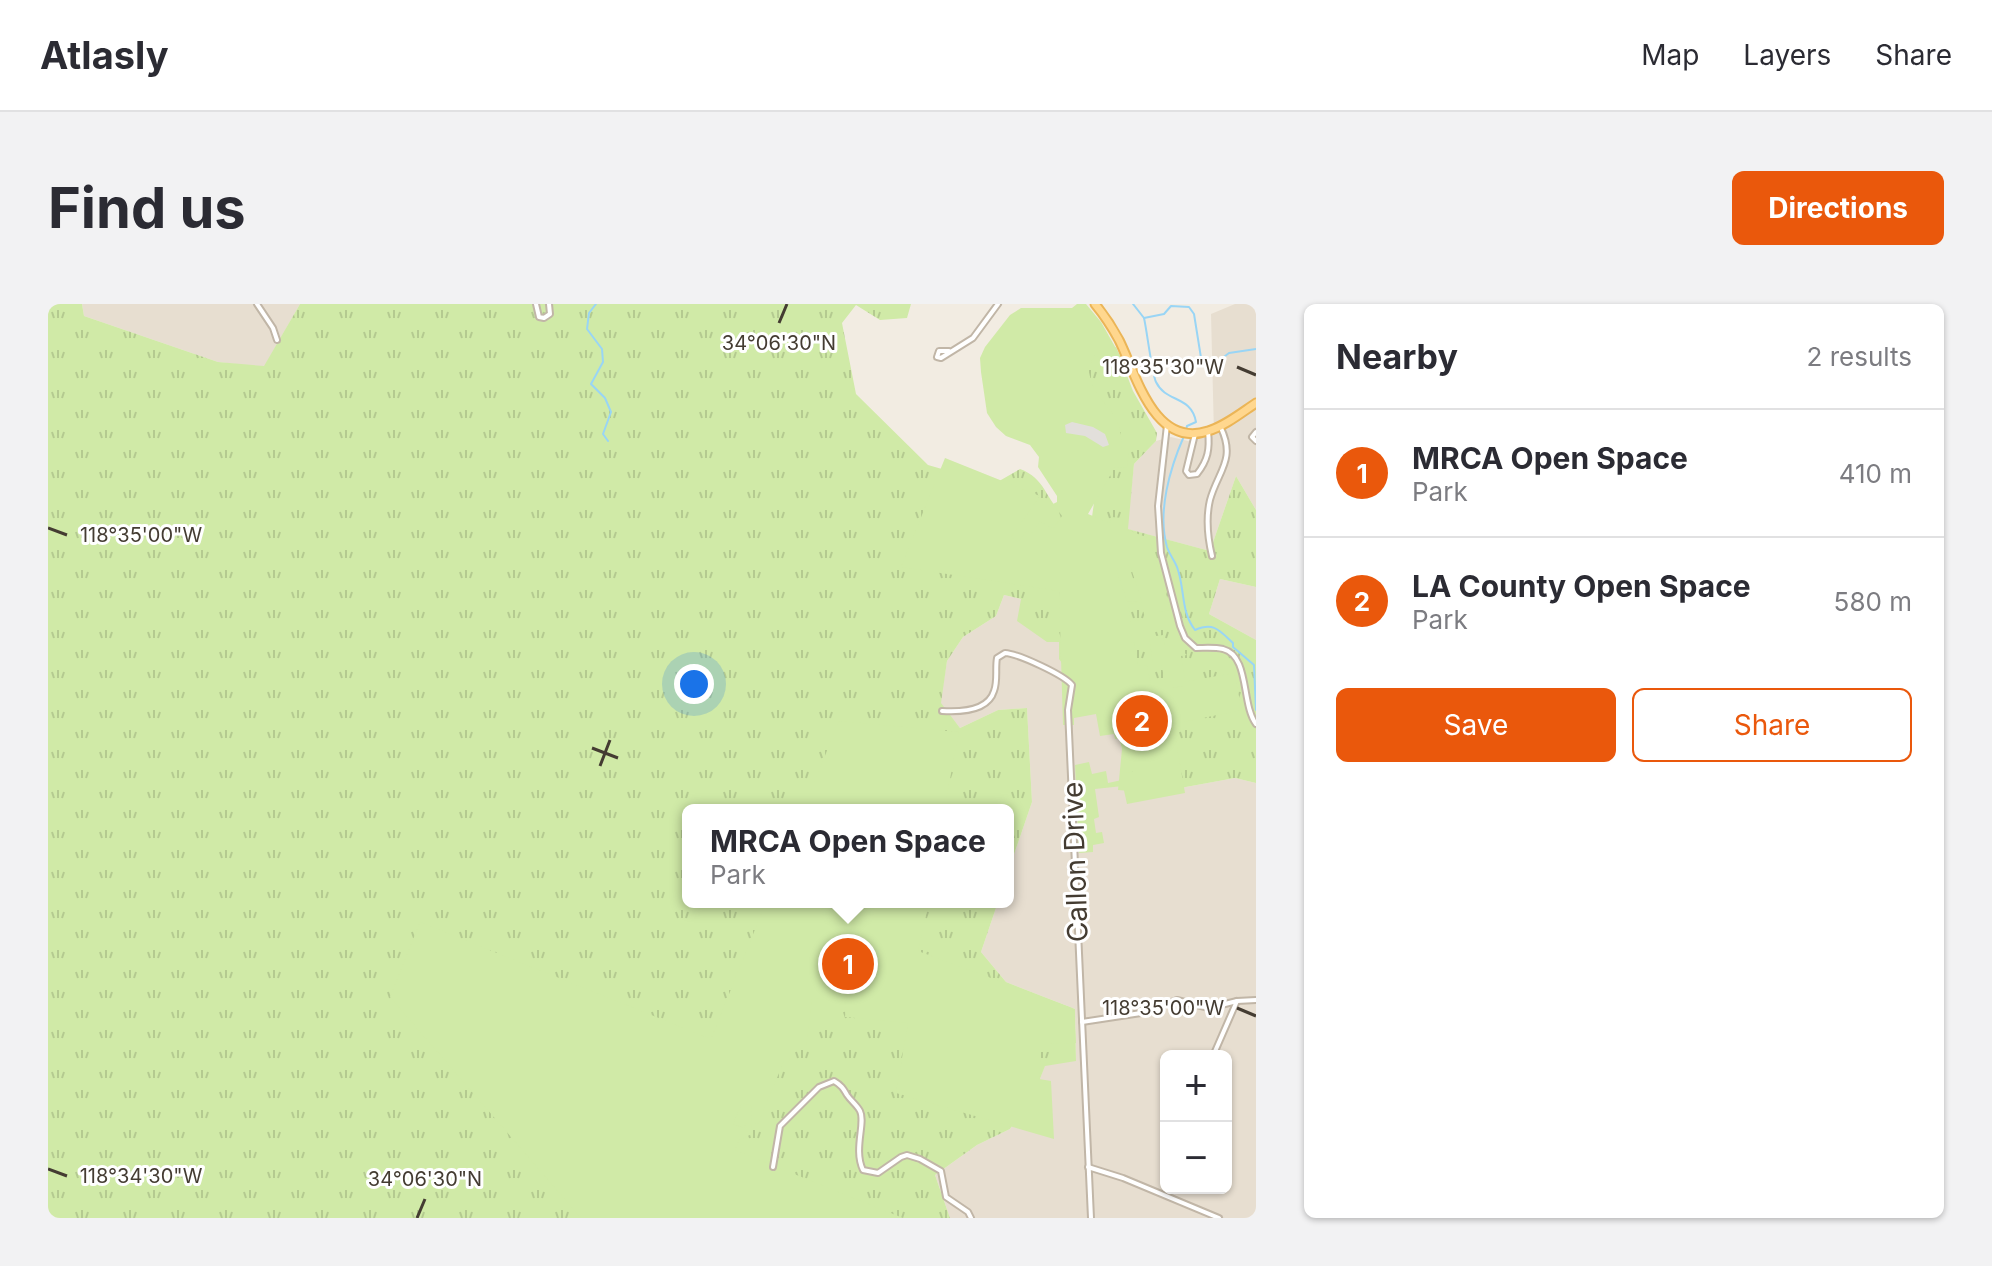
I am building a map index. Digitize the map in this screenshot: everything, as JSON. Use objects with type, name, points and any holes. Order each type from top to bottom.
[{"type":"main road","points":[[1095,304],[1119,339],[1150,406],[1167,425],[1193,433],[1208,431],[1256,403]]},
{"type":"street","points":[[257,304],[277,340]]},
{"type":"street","points":[[536,304],[539,317],[544,318],[550,314],[549,304]]},
{"type":"street","points":[[949,351],[963,346],[979,332],[998,304]]},
{"type":"street","points":[[1167,425],[1158,526],[1161,553],[1180,626],[1189,643],[1196,648],[1220,648],[1236,658],[1247,708],[1256,724]]},
{"type":"street","points":[[1212,556],[1208,537],[1211,498],[1224,469],[1227,450],[1220,426]]},
{"type":"street","points":[[1193,433],[1186,471],[1189,475],[1197,474],[1206,462],[1210,447],[1208,431]]},
{"type":"street","points":[[1256,432],[1252,435],[1256,441]]},
{"type":"street","name":"Callon Drive","points":[[942,711],[969,710],[993,695],[996,661],[1003,654],[1023,657],[1064,677],[1072,685],[1068,717],[1091,1218]]},
{"type":"street","points":[[1082,1022],[1141,1013],[1177,1000],[1209,1008],[1256,1000]]},
{"type":"street","points":[[1216,1050],[1237,1001]]},
{"type":"street","points":[[773,1167],[780,1126],[819,1087],[830,1081],[838,1082],[862,1116],[858,1161],[863,1170],[878,1173],[897,1158],[907,1155],[935,1165],[943,1176],[946,1197],[968,1212],[971,1218]]},
{"type":"street","points":[[1088,1167],[1123,1178],[1219,1218]]},
{"type":"shaded area","points":[[82,304],[300,304],[264,367],[218,362],[84,316]]},
{"type":"shaded area","points":[[1235,304],[1256,304],[1256,510],[1236,476],[1210,551],[1127,529],[1134,464],[1156,441],[1171,437],[1188,441],[1214,435],[1211,314]]},
{"type":"shaded area","points":[[1072,422],[1093,427],[1105,434],[1109,445],[1103,447],[1085,436],[1066,433],[1065,425]]},
{"type":"shaded area","points":[[1220,579],[1256,587],[1256,640],[1209,614]]},
{"type":"shaded area","points":[[1004,595],[1021,599],[1103,687],[1122,749],[1153,793],[1235,778],[1256,783],[1256,1218],[950,1218],[935,1175],[977,1145],[1010,1129],[1038,1084],[1045,1065],[1076,1060],[1075,1009],[1006,982],[981,952],[996,908],[1014,908],[1014,854],[1032,802],[1027,708],[998,710],[960,728],[940,703],[947,661],[963,637],[996,616]]},
{"type":"green space","points":[[48,304],[82,304],[84,316],[218,362],[264,366],[300,304],[911,304],[907,318],[880,320],[856,305],[842,323],[856,394],[928,465],[994,484],[1020,469],[1042,485],[1059,509],[1068,514],[1092,517],[1095,495],[1070,364],[1116,347],[1133,391],[1157,433],[1156,441],[1134,464],[1128,529],[1210,551],[1236,476],[1256,510],[1256,587],[1220,579],[1209,614],[1256,640],[1256,783],[1235,778],[1153,793],[1118,790],[1122,749],[1104,687],[1076,681],[1059,659],[1059,642],[1047,642],[1017,621],[1021,599],[1004,595],[996,616],[963,637],[947,661],[941,703],[960,728],[998,710],[1027,708],[1032,802],[1014,854],[1014,804],[682,804],[682,908],[996,908],[981,952],[1006,982],[1075,1009],[1076,1061],[1045,1066],[1038,1084],[1010,1129],[977,1145],[935,1175],[950,1218],[48,1218]]},
{"type":"green space","points":[[1077,304],[1086,304],[1101,322],[1122,359],[1111,362],[1095,355],[1088,368],[1095,391],[1118,424],[1122,448],[1129,449],[1127,468],[1115,467],[1088,514],[1110,523],[1111,517],[1123,518],[1122,528],[1149,538],[1171,610],[1159,612],[1159,629],[1133,633],[1131,643],[1134,642],[1138,666],[1147,665],[1155,706],[1174,702],[1172,688],[1183,686],[1183,682],[1234,673],[1242,710],[1173,724],[1185,793],[1127,804],[1123,786],[1095,789],[1099,817],[1094,819],[1096,833],[1102,832],[1104,843],[1093,845],[1093,852],[1079,853],[1075,765],[1089,762],[1092,774],[1106,771],[1108,783],[1122,780],[1122,774],[1136,771],[1133,754],[1147,751],[1143,729],[1129,731],[1130,737],[1115,739],[1114,734],[1100,736],[1096,714],[1074,718],[1074,725],[1063,725],[1059,591],[901,567],[945,458],[1040,496],[1011,537],[1018,542],[1027,530],[1032,533],[1040,521],[1053,529],[1062,516],[1053,504],[1057,502],[1057,496],[1038,467],[1039,457],[1030,445],[1006,436],[987,413],[980,358],[1010,315],[1021,308],[1072,308]],"holes":[[[1130,565],[1142,602],[1139,605],[1142,605],[1145,619],[1131,622],[1128,605],[1138,602],[1127,601],[1116,569]]]},
{"type":"green space","points":[[1163,635],[1165,647],[1175,645],[1187,655],[1181,656],[1185,679],[1165,683],[1161,662],[1153,664],[1149,637]]},
{"type":"green space","points":[[839,721],[959,732],[945,804],[805,804]]},
{"type":"green space","points":[[764,908],[928,908],[918,951],[1072,1008],[1076,1043],[1049,1044],[1049,1052],[1041,1052],[1039,1079],[1051,1081],[1054,1139],[896,1093],[908,1023],[845,1017],[846,1002],[812,998],[806,1046],[791,1046],[789,1062],[784,1061],[758,1124],[751,1121],[752,1106],[742,1103],[733,1124],[744,1128],[746,1123],[751,1125],[752,1134],[739,1140],[735,1150],[903,1218],[581,1218],[390,997],[420,922],[711,1039]]},
{"type":"waterway","points":[[596,304],[589,313],[587,329],[602,349],[603,362],[591,384],[605,398],[611,412],[603,434],[608,441]]},
{"type":"waterway","points":[[1133,304],[1144,318],[1164,314],[1171,306],[1189,307],[1194,314],[1202,364],[1208,369],[1229,353],[1256,349]]},
{"type":"waterway","points":[[1144,318],[1156,382],[1160,389],[1184,403],[1193,413],[1196,422],[1187,426],[1186,430]]},
{"type":"waterway","points":[[1184,436],[1166,490],[1163,519],[1167,547],[1177,567],[1185,609],[1195,630],[1207,627],[1216,629],[1254,665],[1256,710]]},
{"type":"place","name":"LA County Open Space","points":[[1142,721]]},
{"type":"place","name":"MRCA Open Space","points":[[848,964]]}]
